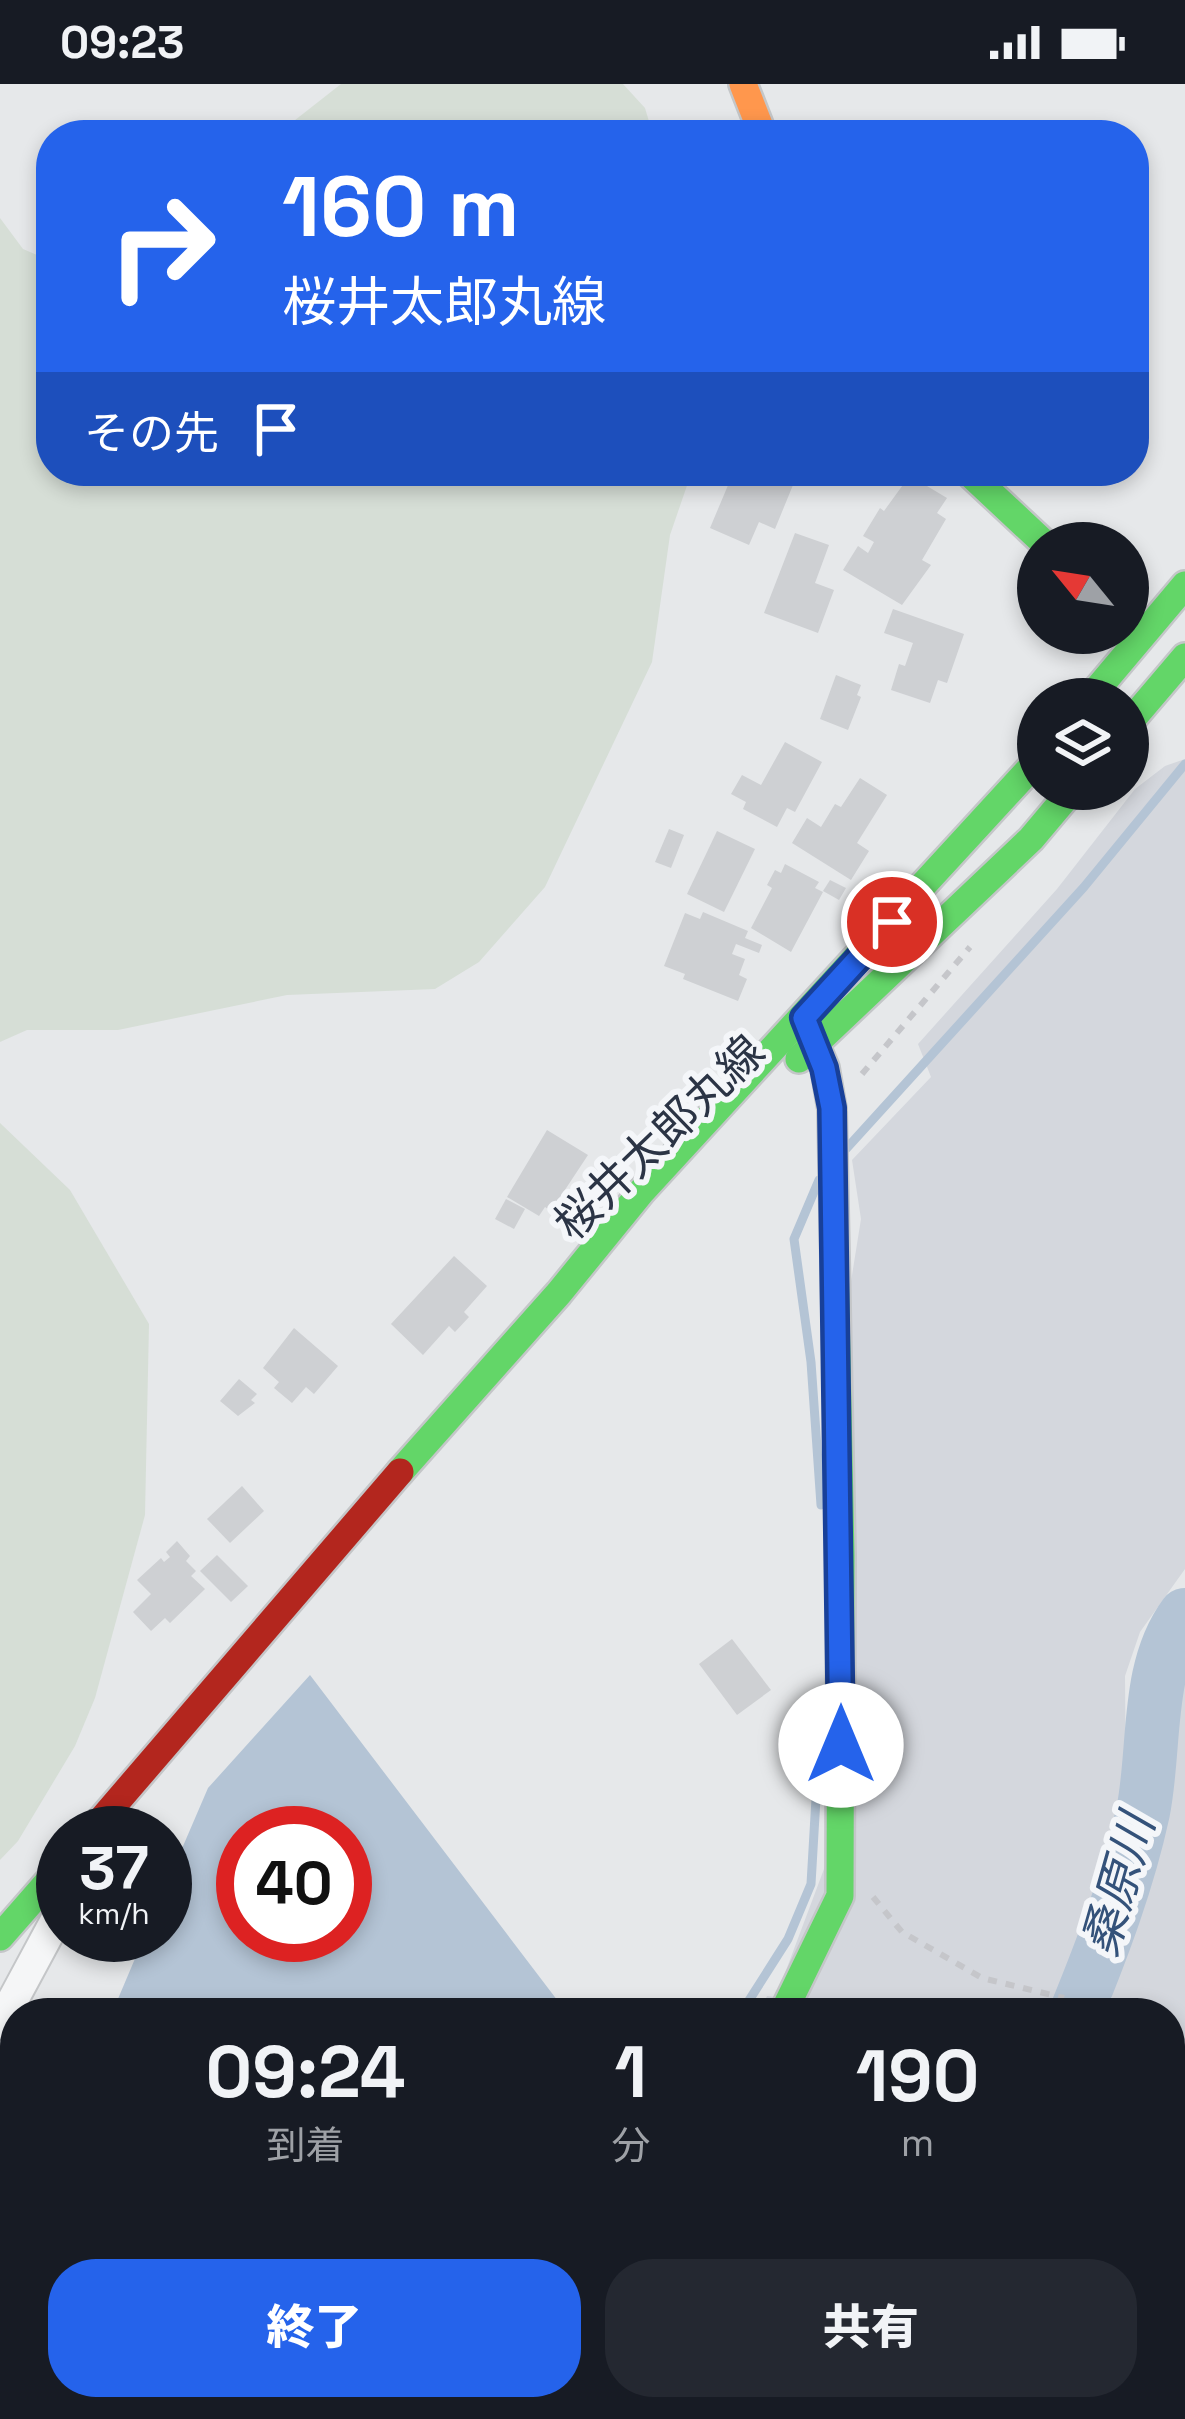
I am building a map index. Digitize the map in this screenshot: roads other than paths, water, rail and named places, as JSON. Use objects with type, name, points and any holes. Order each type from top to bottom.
[{"type":"main road","points":[[742,84],[757,120]]},
{"type":"main road","points":[[983,486],[1022,522]]},
{"type":"main road","points":[[1149,613],[1185,585]]},
{"type":"main road","points":[[1149,631],[1184,658],[1149,699]]},
{"type":"main road","name":"桜井太郎丸線","points":[[810,1030],[1017,785]]},
{"type":"main road","name":"桜井太郎丸線","points":[[113,1806],[278,1610],[559,1293],[641,1191],[810,1030],[1031,839],[1055,810]]},
{"type":"main road","points":[[790,1998],[840,1896],[841,1556],[832,1108],[810,1030]]},
{"type":"main road","points":[[0,1937],[36,1901]]},
{"type":"street","points":[[14,1998],[36,1957]]},
{"type":"water","points":[[310,1675],[556,1998],[118,1998],[134,1962],[192,1962],[192,1825],[208,1788]]},
{"type":"waterway","points":[[846,1149],[1084,887],[1185,764]]},
{"type":"waterway","points":[[819,1180],[794,1239],[811,1362],[821,1505]]},
{"type":"waterway","name":"桑原川","points":[[1082,1998],[1130,1863],[1143,1812],[1163,1660],[1185,1615]]},
{"type":"waterway","points":[[751,1998],[788,1939],[811,1884],[821,1713]]}]
